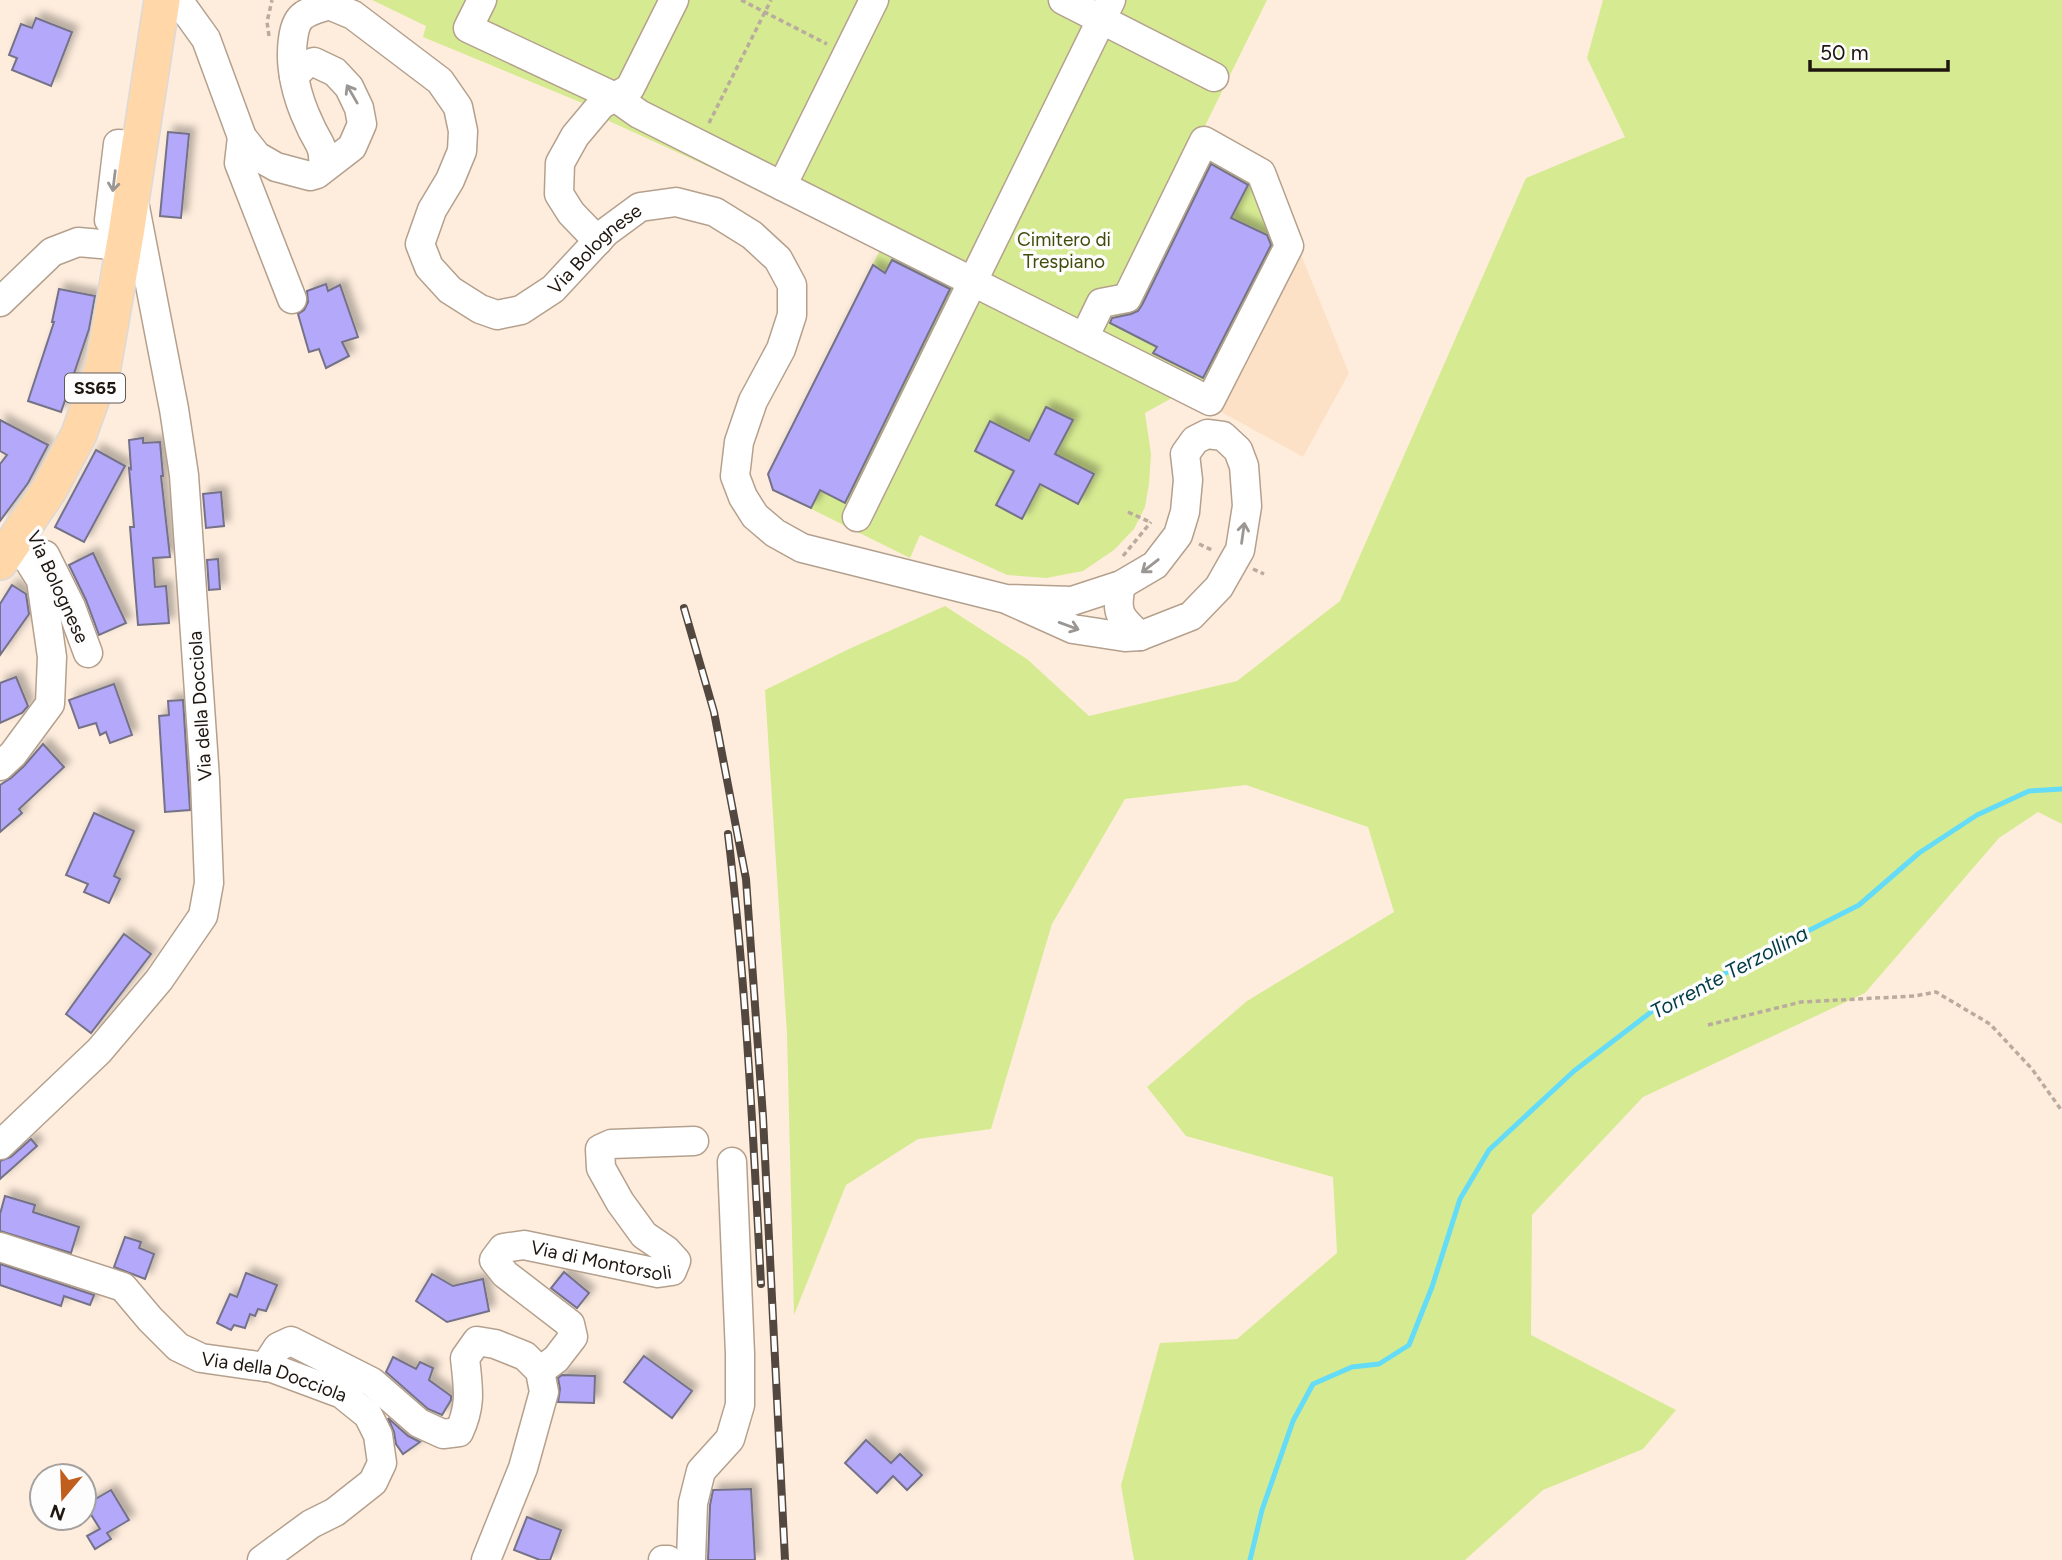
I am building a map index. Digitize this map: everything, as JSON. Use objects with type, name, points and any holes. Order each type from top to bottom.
[{"type":"main road","name":"Via Bolognese","points":[[14,541],[49,490],[79,435],[103,367],[162,0]]},
{"type":"street","points":[[178,0],[206,39],[242,137],[257,156],[275,167],[310,176],[317,174],[352,147],[362,124],[359,108],[349,87],[335,72],[314,62],[305,65],[294,76]]},
{"type":"street","points":[[482,0],[468,28],[615,97],[639,114],[1084,338],[1210,401],[1289,246],[1261,173],[1204,141],[1127,298],[1101,303],[1084,338]]},
{"type":"street","points":[[598,241],[571,212],[559,194],[561,163],[575,136],[601,105],[631,88],[674,0]]},
{"type":"street","points":[[782,186],[874,0]]},
{"type":"street","points":[[1063,0],[1107,10],[1214,77]]},
{"type":"street","name":"Via Bolognese","points":[[323,168],[321,144],[302,106],[294,76],[292,47],[298,8],[329,5],[353,15],[440,81],[458,107],[463,131],[462,151],[450,180],[432,210],[420,244],[429,267],[450,290],[480,309],[497,314],[521,310],[553,289],[606,232],[640,207],[676,202],[715,212],[752,235],[778,259],[792,285],[792,315],[781,349],[753,401],[739,442],[736,476],[743,497],[755,516],[775,533],[802,548],[1006,599]]},
{"type":"street","points":[[857,517],[1107,10]]},
{"type":"street","points":[[242,137],[239,163],[292,299]]},
{"type":"street","points":[[0,277],[48,232],[128,224]]},
{"type":"street","points":[[0,302],[52,252],[128,224]]},
{"type":"street","name":"Via della Docciola","points":[[0,1145],[99,1051],[159,980],[203,916],[209,883],[205,779],[184,475],[174,408],[128,224]]},
{"type":"street","points":[[1207,434],[1223,436],[1238,450],[1244,466],[1247,506],[1240,550],[1219,587],[1191,616],[1140,636],[1125,637],[1073,629],[1006,599],[1072,601],[1118,574],[1154,565],[1178,535],[1185,512],[1188,480],[1185,454],[1195,440],[1207,434]]},
{"type":"street","points":[[0,766],[13,754],[50,704],[52,657],[41,580],[14,541]]},
{"type":"street","name":"Via Bolognese","points":[[14,541],[65,595],[88,653]]},
{"type":"street","points":[[1118,574],[1117,604],[1123,620],[1140,636]]},
{"type":"street","name":"Via di Montorsoli","points":[[540,1371],[555,1359],[573,1337],[570,1324],[505,1274],[494,1260],[503,1248],[524,1245],[658,1273],[672,1270],[676,1261],[666,1250],[644,1235],[620,1202],[601,1168],[600,1149],[611,1144],[694,1141]]},
{"type":"street","points":[[691,1560],[692,1503],[701,1471],[730,1439],[740,1405],[732,1162]]},
{"type":"street","name":"Via della Docciola","points":[[0,1247],[123,1287],[178,1348],[201,1358],[272,1368],[342,1394],[368,1415],[378,1435],[382,1463],[373,1482],[335,1512],[311,1524],[262,1560]]},
{"type":"street","points":[[265,1367],[278,1347],[291,1342],[372,1382],[419,1423],[443,1434],[459,1432],[467,1416],[469,1395],[465,1358],[477,1340],[525,1356],[540,1371],[544,1392],[523,1468],[486,1560]]},
{"type":"path","points":[[272,0],[267,22],[272,46]]},
{"type":"path","points":[[741,0],[848,54]]},
{"type":"path","points":[[699,144],[771,0]]},
{"type":"path","points":[[1118,574],[1124,556],[1150,523]]},
{"type":"path","points":[[1708,1025],[1801,1002],[1915,996],[1936,992],[1990,1024],[2032,1069],[2062,1111]]},
{"type":"shaded area","points":[[1298,247],[1349,373],[1303,457],[1214,408]]},
{"type":"green space","name":"Cimitero di Trespiano","points":[[372,0],[1267,0],[1202,132],[1269,165],[1298,247],[1214,408],[1179,394],[1145,413],[1151,454],[1145,507],[1134,529],[1114,550],[1083,571],[1046,578],[1007,575],[920,535],[910,558],[773,490],[768,474],[882,246],[609,121],[606,108],[587,105],[423,37],[426,26]]},
{"type":"green space","points":[[1603,0],[2062,0],[2062,824],[2038,812],[1999,838],[1865,993],[1643,1097],[1532,1215],[1531,1335],[1676,1410],[1643,1449],[1543,1490],[1465,1560],[1134,1560],[1121,1485],[1160,1343],[1237,1339],[1337,1253],[1333,1177],[1186,1136],[1147,1087],[1247,1001],[1394,912],[1368,827],[1246,785],[1125,799],[1052,924],[991,1129],[918,1139],[846,1185],[794,1315],[787,1034],[765,690],[945,606],[1027,659],[1089,716],[1237,681],[1340,601],[1526,178],[1625,137],[1587,58]]},
{"type":"building","points":[[36,18],[72,32],[51,86],[12,70],[17,58],[9,55],[21,24],[32,28]]},
{"type":"building","points":[[168,132],[189,134],[181,218],[160,216]]},
{"type":"building","points":[[1211,164],[1248,185],[1231,218],[1267,235],[1271,245],[1203,378],[1153,353],[1157,347],[1110,323],[1112,318],[1138,311],[1142,305]]},
{"type":"building","points":[[892,260],[950,289],[845,503],[820,490],[811,508],[773,490],[768,474],[873,265],[885,273]]},
{"type":"building","points":[[326,284],[328,291],[340,285],[358,337],[342,342],[349,356],[326,368],[319,349],[309,352],[298,314],[308,302],[307,291]]},
{"type":"building","points":[[59,289],[95,296],[89,329],[61,412],[28,401],[54,322]]},
{"type":"building","points":[[1046,407],[1073,420],[1055,454],[1094,474],[1078,504],[1040,484],[1022,519],[996,505],[1014,471],[975,451],[990,421],[1029,441]]},
{"type":"building","points":[[0,420],[48,445],[28,483],[0,521],[0,464],[7,455],[0,451]]},
{"type":"building","points":[[143,438],[143,443],[160,442],[170,557],[153,558],[155,587],[166,586],[169,623],[138,625],[130,527],[134,527],[129,440]]},
{"type":"building","points":[[96,450],[125,466],[84,542],[55,527]]},
{"type":"building","points":[[221,492],[224,526],[206,528],[203,494]]},
{"type":"building","points":[[93,553],[126,623],[99,635],[69,565]]},
{"type":"building","points":[[218,559],[220,589],[209,590],[207,560]]},
{"type":"building","points":[[12,585],[26,594],[29,614],[0,655],[0,604]]},
{"type":"building","points":[[16,677],[28,706],[22,713],[0,723],[0,683]]},
{"type":"building","points":[[114,684],[132,735],[110,743],[106,732],[100,735],[96,723],[79,728],[69,700]]},
{"type":"building","points":[[183,700],[190,810],[165,812],[159,716],[169,715],[168,701]]},
{"type":"building","points":[[43,744],[64,767],[19,809],[22,813],[0,832],[0,785],[24,766]]},
{"type":"building","points":[[94,813],[134,831],[114,876],[120,879],[109,903],[84,892],[88,884],[66,875]]},
{"type":"building","points":[[124,934],[151,954],[91,1033],[66,1014]]},
{"type":"building","points":[[31,1139],[37,1146],[0,1179],[0,1161],[11,1157]]},
{"type":"building","points":[[5,1196],[35,1205],[33,1212],[79,1227],[71,1253],[0,1231],[0,1214]]},
{"type":"building","points":[[125,1237],[141,1242],[139,1248],[154,1254],[145,1279],[114,1267]]},
{"type":"building","points":[[0,1264],[94,1295],[90,1305],[64,1296],[61,1306],[0,1285]]},
{"type":"building","points":[[564,1272],[589,1293],[577,1308],[551,1288]]},
{"type":"building","points":[[246,1273],[277,1285],[266,1311],[258,1309],[255,1316],[250,1314],[245,1328],[234,1325],[231,1330],[217,1323],[230,1294],[237,1297]]},
{"type":"building","points":[[432,1274],[453,1286],[483,1279],[489,1311],[447,1322],[416,1301]]},
{"type":"building","points":[[644,1356],[692,1391],[672,1418],[624,1382]]},
{"type":"building","points":[[393,1357],[416,1369],[420,1362],[433,1368],[429,1380],[451,1396],[442,1415],[428,1409],[386,1372]]},
{"type":"building","points":[[562,1375],[595,1376],[594,1403],[558,1402],[558,1378]]},
{"type":"building","points":[[388,1418],[408,1436],[420,1442],[403,1454],[396,1444]]},
{"type":"building","points":[[866,1440],[891,1463],[900,1454],[922,1475],[907,1490],[893,1476],[877,1493],[845,1463]]},
{"type":"building","points":[[751,1489],[755,1560],[708,1560],[713,1490]]},
{"type":"building","points":[[111,1490],[129,1520],[107,1533],[111,1539],[95,1549],[87,1536],[100,1529],[98,1498]]},
{"type":"building","points":[[527,1517],[561,1530],[550,1560],[540,1560],[514,1550]]},
{"type":"waterway","name":"Torrente Terzollina","points":[[1250,1560],[1262,1510],[1293,1421],[1313,1384],[1352,1367],[1379,1364],[1409,1345],[1432,1287],[1460,1199],[1489,1150],[1574,1071],[1655,1009],[1859,905],[1919,853],[1977,815],[2029,791],[2062,789]]},
{"type":"railway","points":[[684,608],[714,712],[746,879],[763,1117],[785,1560]]},
{"type":"railway","points":[[728,834],[744,1002],[761,1284]]}]
